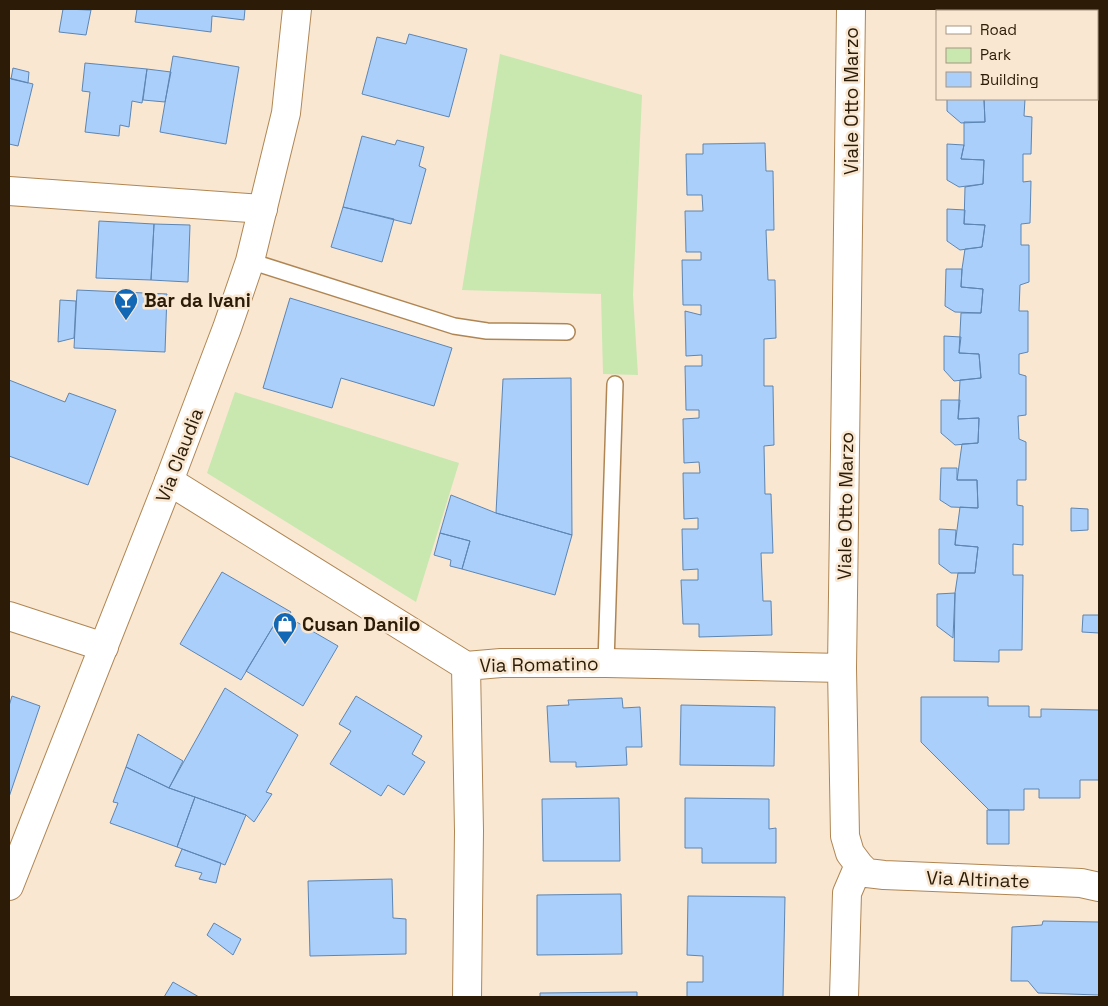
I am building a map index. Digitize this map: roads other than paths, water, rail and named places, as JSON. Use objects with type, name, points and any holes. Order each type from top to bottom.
[{"type":"street","name":"Via Claudia","points":[[9,886],[228,328],[250,261],[286,113],[297,9]]},
{"type":"street","name":"Viale Otto Marzo","points":[[851,9],[842,668],[845,836],[850,853],[859,865]]},
{"type":"street","points":[[9,191],[263,209]]},
{"type":"street","name":"Via Romatino","points":[[169,481],[466,666],[501,663],[606,663],[842,668]]},
{"type":"street","points":[[9,616],[104,647]]},
{"type":"street","points":[[466,666],[469,831],[467,997]]},
{"type":"street","points":[[844,997],[847,894],[859,865]]},
{"type":"street","name":"Via Altinate","points":[[859,865],[867,873],[884,875],[1080,883],[1099,887]]},
{"type":"lane","points":[[250,261],[454,326],[487,331],[567,332]]},
{"type":"lane","points":[[606,663],[615,384]]},
{"type":"place","name":"Bar da Ivani","points":[[126,321]]},
{"type":"place","name":"Cusan Danilo","points":[[285,645]]}]
